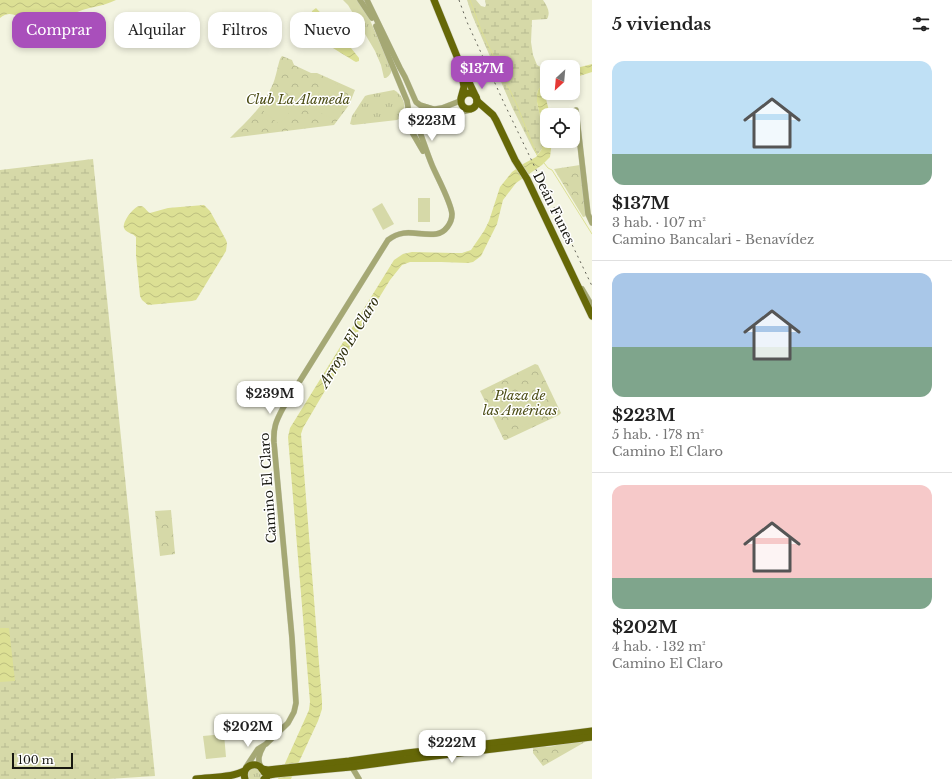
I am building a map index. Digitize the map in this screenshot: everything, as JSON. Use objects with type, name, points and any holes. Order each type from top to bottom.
[{"type":"main road","points":[[434,0],[476,99],[475,106],[471,109]]},
{"type":"main road","points":[[458,59],[464,83],[461,104],[464,108],[471,109],[477,107],[491,113]]},
{"type":"main road","points":[[461,100],[464,94],[469,93],[474,95],[476,99]]},
{"type":"main road","name":"Deán Funes","points":[[476,99],[491,113],[496,120],[527,179],[592,316]]},
{"type":"main road","points":[[350,764],[407,753],[592,731]]},
{"type":"main road","points":[[196,779],[238,774],[245,770],[248,766],[255,765],[276,772],[592,737]]},
{"type":"main road","points":[[262,768],[264,772],[264,779]]},
{"type":"main road","points":[[244,779],[245,770]]},
{"type":"main road","points":[[264,779],[276,772]]},
{"type":"street","points":[[360,0],[369,13],[400,82],[408,104],[405,121],[409,128],[418,128],[422,124],[421,116],[417,112]]},
{"type":"street","points":[[367,0],[405,77],[414,99],[420,105],[433,110]]},
{"type":"street","points":[[407,114],[412,111],[417,112],[446,107],[461,100]]},
{"type":"street","points":[[422,121],[437,115],[471,109]]},
{"type":"street","name":"Camino El Claro","points":[[409,128],[431,163]]},
{"type":"street","name":"Camino El Claro","points":[[245,770],[258,749],[266,744],[288,723],[294,712],[296,698],[274,443],[276,424],[283,408],[388,240],[402,233],[440,233],[449,225],[452,214],[449,204],[422,141],[418,128]]},
{"type":"street","points":[[580,145],[588,214],[592,223]]},
{"type":"street","points":[[574,277],[592,306]]},
{"type":"street","name":"Camino El Claro","points":[[262,768],[259,763],[259,756],[266,744]]},
{"type":"street","points":[[350,764],[359,779]]},
{"type":"green space","points":[[343,0],[358,0],[366,11],[391,68],[390,74],[386,78],[384,78],[381,65],[375,51],[365,34],[365,12],[352,12]]},
{"type":"green space","points":[[467,0],[476,0],[481,6],[485,7],[485,0],[543,0],[549,11],[547,19],[532,20],[531,42],[533,55],[537,65],[540,67],[540,87],[537,94],[537,102],[540,116],[540,148],[542,149],[537,155],[512,107],[472,15]]},
{"type":"green space","name":"Club La Alameda","points":[[282,56],[292,60],[294,65],[311,73],[317,73],[355,90],[349,105],[334,125],[230,138],[254,114],[264,101],[273,83]]},
{"type":"green space","points":[[325,78],[345,88],[331,118],[310,108]]},
{"type":"green space","points":[[394,90],[403,100],[404,109],[401,117],[397,120],[353,125],[350,124],[352,116],[365,96]]},
{"type":"green space","points":[[275,95],[278,95],[292,106],[292,109],[281,123],[278,123],[264,112]]},
{"type":"green space","points":[[93,159],[155,776],[108,779],[0,779],[0,170]]},
{"type":"green space","points":[[580,165],[587,216],[583,217],[554,169]]},
{"type":"green space","points":[[418,198],[430,198],[430,222],[418,222]]},
{"type":"green space","points":[[382,203],[394,224],[383,230],[372,209]]},
{"type":"green space","name":"Plaza de las Américas","points":[[535,364],[538,365],[561,413],[504,440],[480,391]]},
{"type":"green space","points":[[534,408],[539,419],[521,427],[516,416]]},
{"type":"green space","points":[[171,510],[175,554],[160,556],[155,511]]},
{"type":"green space","points":[[224,734],[226,757],[206,759],[203,736]]},
{"type":"green space","points":[[585,740],[585,742],[543,766],[533,753],[533,748],[536,747],[551,747],[563,742]]},
{"type":"green space","points":[[256,767],[262,774],[260,779],[248,779],[247,770]]},
{"type":"water","points":[[0,0],[116,0],[78,12],[12,12],[12,14],[5,15],[0,18]]},
{"type":"water","points":[[316,8],[320,12],[312,12]]},
{"type":"water","points":[[332,48],[351,48],[359,58],[359,61],[354,61]]},
{"type":"water","points":[[592,64],[592,72],[580,76],[580,67]]},
{"type":"water","name":"Arroyo El Claro","points":[[540,87],[540,100],[546,100],[548,108],[540,108],[540,116],[537,102],[538,90]]},
{"type":"water","name":"Arroyo El Claro","points":[[551,148],[550,157],[542,165],[516,183],[503,200],[497,224],[481,256],[473,262],[468,263],[410,262],[402,265],[390,280],[358,332],[303,428],[301,434],[322,709],[318,721],[291,779],[278,779],[309,710],[310,702],[288,437],[290,428],[394,260],[403,254],[412,252],[462,253],[471,250],[489,221],[500,187],[512,172],[536,157],[542,149]]},
{"type":"water","points":[[204,205],[210,211],[226,240],[226,251],[196,300],[148,305],[140,296],[136,255],[136,237],[124,228],[127,218],[132,211],[140,206],[150,213],[168,208]]},
{"type":"water","points":[[0,628],[9,628],[15,681],[0,682]]},
{"type":"waterway","points":[[470,0],[481,30],[517,105],[537,155]]},
{"type":"waterway","points":[[544,163],[552,170],[592,234]]},
{"type":"railway","points":[[459,0],[467,22],[504,103],[592,286]]}]
